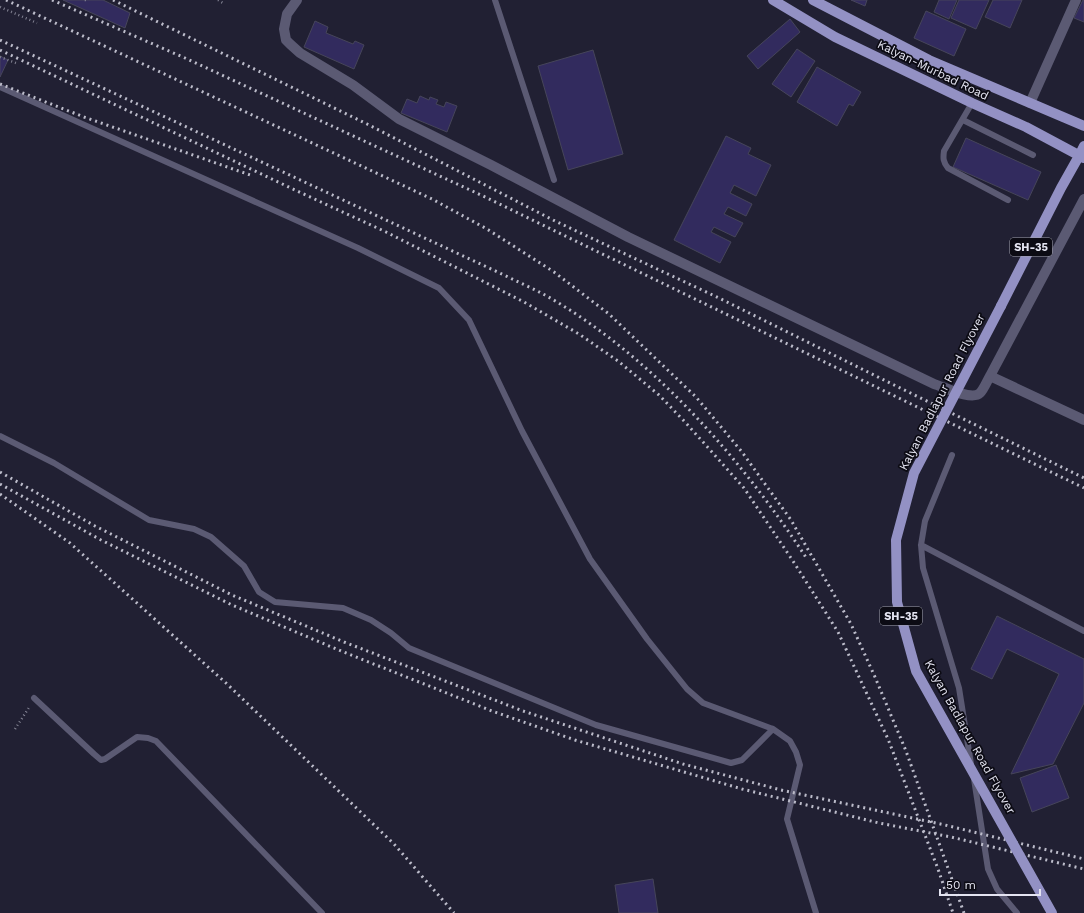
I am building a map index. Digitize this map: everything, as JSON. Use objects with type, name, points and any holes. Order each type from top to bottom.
[{"type":"main road","name":"Kalyan-Murbad Road","points":[[773,0],[835,37],[972,103],[1026,127],[1082,158]]},
{"type":"main road","name":"Kalyan-Murbad Road","points":[[813,0],[929,60],[1084,126]]},
{"type":"main road","name":"SH-35","points":[[1082,158],[1084,146]]},
{"type":"main road","name":"Kalyan Badlapur Road Flyover","points":[[1052,913],[916,671],[897,602],[896,540],[914,472],[1061,188],[1070,172],[1082,158]]},
{"type":"street","points":[[297,0],[287,14],[284,29],[286,40],[300,53],[353,86],[399,119],[491,165],[628,237],[934,384],[968,396],[974,396],[980,393],[1084,199]]},
{"type":"street","points":[[1030,103],[1076,0]]},
{"type":"street","points":[[990,376],[1084,420]]},
{"type":"lane","points":[[495,0],[554,180]]},
{"type":"lane","points":[[0,87],[358,248],[439,288],[469,320],[522,431],[590,559],[647,639],[687,689],[703,703],[773,729],[790,741],[796,752],[800,765],[787,819],[816,913]]},
{"type":"lane","points":[[972,103],[944,151],[943,159],[945,165],[1008,200]]},
{"type":"lane","points":[[962,120],[1033,155]]},
{"type":"lane","points":[[0,436],[54,463],[149,520],[194,529],[211,537],[244,566],[259,592],[275,602],[342,608],[371,620],[391,633],[409,648],[596,725],[731,763],[742,760],[773,729]]},
{"type":"lane","points":[[952,456],[925,521],[921,545],[923,568],[959,688],[988,869],[997,889],[1017,913]]},
{"type":"lane","points":[[921,545],[1084,631]]},
{"type":"lane","points":[[34,698],[101,760],[105,759],[137,737],[148,738],[156,741],[322,913]]},
{"type":"path","points":[[218,0],[223,3]]},
{"type":"path","points":[[0,7],[37,23]]},
{"type":"path","points":[[0,57],[16,63]]},
{"type":"path","points":[[15,730],[34,698]]},
{"type":"building","points":[[63,0],[103,0],[130,13],[125,28]]},
{"type":"building","points":[[851,0],[867,0],[865,6]]},
{"type":"building","points":[[939,0],[957,0],[949,19],[934,12]]},
{"type":"building","points":[[959,0],[989,0],[976,29],[951,18]]},
{"type":"building","points":[[993,0],[1022,0],[1010,28],[985,17]]},
{"type":"building","points":[[1084,0],[1084,22],[1074,18]]},
{"type":"building","points":[[926,11],[966,29],[954,56],[914,38]]},
{"type":"building","points":[[790,19],[800,32],[758,69],[747,56]]},
{"type":"building","points":[[315,21],[328,27],[326,33],[353,44],[355,41],[364,45],[354,69],[304,47]]},
{"type":"building","points":[[797,49],[815,61],[791,97],[772,84]]},
{"type":"building","points":[[593,50],[623,154],[568,170],[538,66]]},
{"type":"building","points":[[0,56],[8,60],[0,77]]},
{"type":"building","points":[[817,67],[861,92],[853,106],[849,104],[837,126],[797,102]]},
{"type":"building","points":[[420,96],[429,100],[430,97],[438,100],[436,104],[444,107],[446,102],[457,106],[447,132],[401,113],[407,99],[417,103]]},
{"type":"building","points":[[726,136],[751,148],[748,154],[771,165],[756,196],[734,185],[730,193],[752,204],[746,216],[728,207],[724,214],[743,223],[735,237],[714,227],[711,232],[731,242],[720,263],[674,240]]},
{"type":"building","points":[[966,138],[1041,172],[1028,200],[953,167]]},
{"type":"building","points":[[997,616],[1084,659],[1084,703],[1053,764],[1011,774],[1059,674],[1007,649],[992,679],[971,669]]},
{"type":"building","points":[[1056,765],[1069,798],[1032,812],[1020,778]]},
{"type":"building","points":[[653,879],[658,913],[619,913],[615,885]]},
{"type":"railway","points":[[6,0],[432,199],[487,229],[554,272],[609,314],[696,397],[742,452],[791,520],[851,624],[875,677],[906,751],[964,913]]},
{"type":"railway","points":[[52,0],[185,58],[483,196],[1084,488]]},
{"type":"railway","points":[[113,0],[367,124],[555,221],[719,298],[1084,478]]},
{"type":"railway","points":[[0,40],[530,287],[584,319],[621,347],[657,378],[691,412],[723,447],[753,484],[807,559]]},
{"type":"railway","points":[[0,50],[386,232],[524,302],[579,334],[618,361],[659,395],[744,488],[838,632],[888,739],[938,869],[953,913]]},
{"type":"railway","points":[[0,84],[84,117],[253,176]]},
{"type":"railway","points":[[0,472],[95,526],[232,595],[344,642],[523,711],[683,764],[781,790],[945,825],[1084,859]]},
{"type":"railway","points":[[0,484],[101,540],[232,605],[341,651],[492,711],[575,740],[742,789],[879,823],[951,837],[1084,869]]},
{"type":"railway","points":[[0,494],[70,543],[226,683],[394,844],[454,913]]}]
